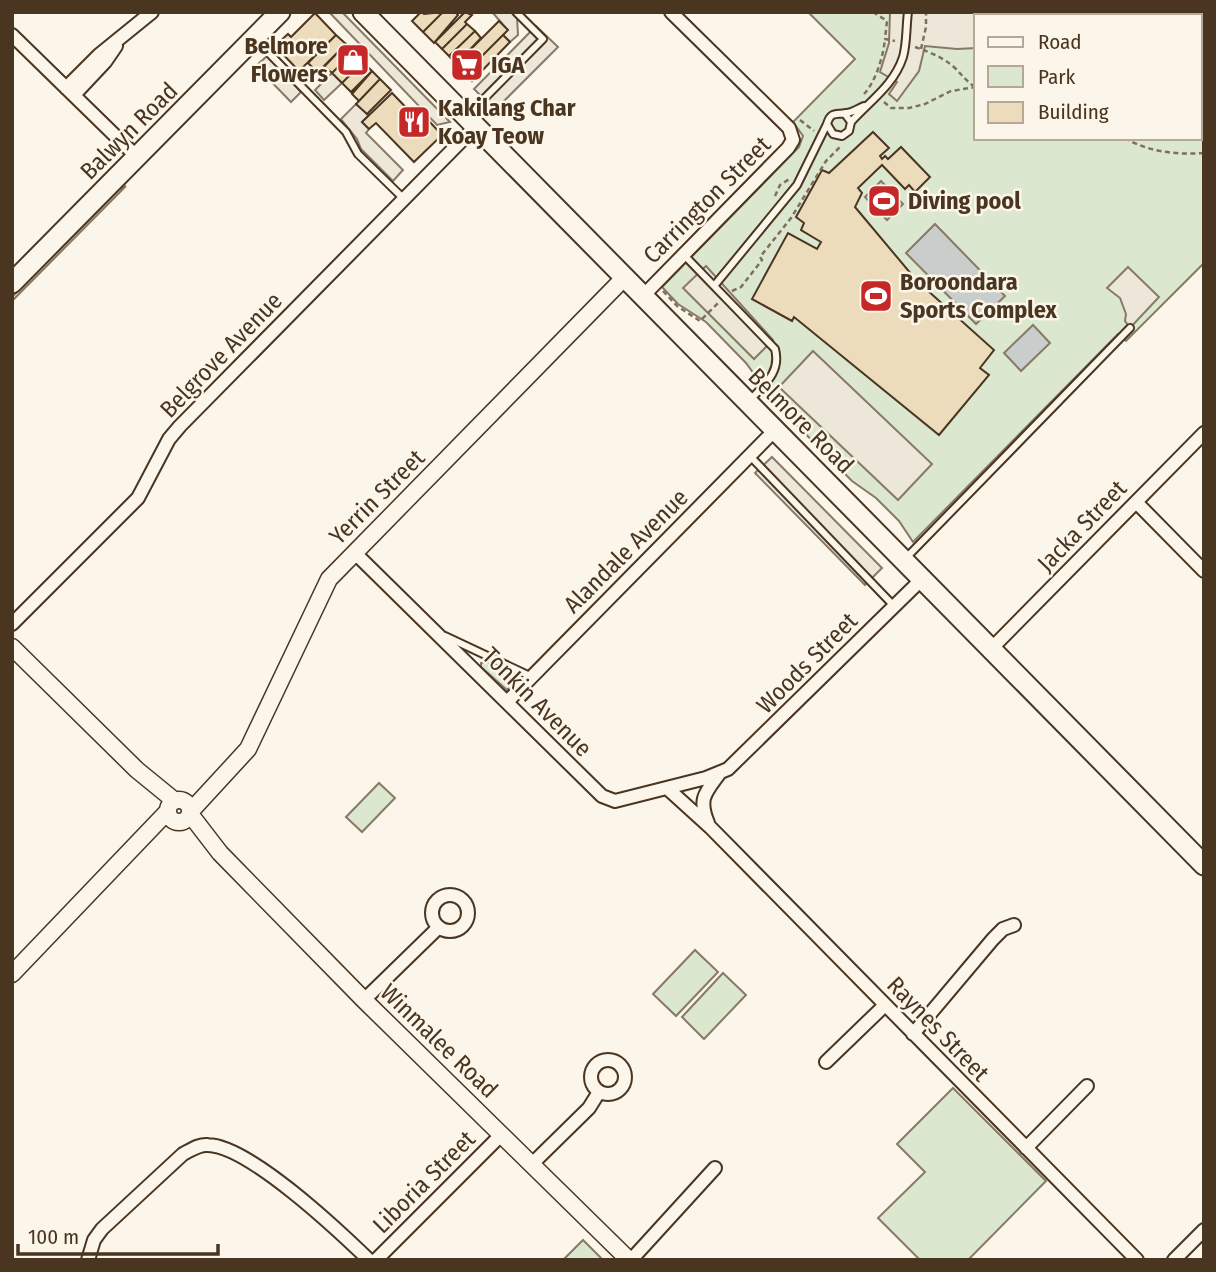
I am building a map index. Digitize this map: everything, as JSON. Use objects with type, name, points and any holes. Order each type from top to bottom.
[{"type":"main road","name":"Balwyn Road","points":[[12,283],[280,12]]},
{"type":"main road","name":"Belmore Road","points":[[363,12],[625,278],[649,289],[748,402],[1204,865]]},
{"type":"street","points":[[70,92],[99,55],[152,12]]},
{"type":"street","name":"Carrington Street","points":[[649,289],[788,148],[793,137],[789,128],[671,12]]},
{"type":"street","points":[[12,34],[137,157]]},
{"type":"street","name":"Belgrove Avenue","points":[[12,624],[138,498],[169,439],[180,426],[404,199],[471,121]]},
{"type":"street","name":"Yerrin Street","points":[[12,974],[148,834],[213,785],[248,749],[325,585],[625,278]]},
{"type":"street","name":"Alandale Avenue","points":[[507,702],[775,430]]},
{"type":"street","name":"Jacka Street","points":[[991,649],[1204,433]]},
{"type":"street","points":[[1136,502],[1204,571]]},
{"type":"street","name":"Tonkin Avenue","points":[[355,553],[607,799],[622,800],[719,774]]},
{"type":"street","name":"Woods Street","points":[[719,774],[740,759],[922,579]]},
{"type":"street","name":"Winmalee Road","points":[[12,647],[179,811],[364,1000],[630,1260]]},
{"type":"street","points":[[710,827],[702,804],[719,774]]},
{"type":"street","name":"Raynes Street","points":[[667,788],[710,827],[1137,1260]]},
{"type":"street","points":[[913,1034],[993,939],[1003,929],[1014,925]]},
{"type":"street","points":[[364,1000],[439,927]]},
{"type":"street","points":[[826,1062],[885,1005]]},
{"type":"street","points":[[1026,1147],[1087,1086]]},
{"type":"street","points":[[532,1164],[589,1108],[599,1092]]},
{"type":"street","name":"Liboria Street","points":[[376,1260],[502,1134]]},
{"type":"street","points":[[88,1260],[94,1240],[102,1229],[183,1154],[195,1147],[208,1145],[244,1157],[325,1217],[369,1260]]},
{"type":"street","points":[[630,1260],[716,1168]]},
{"type":"street","points":[[1174,1260],[1204,1230]]},
{"type":"lane","points":[[471,121],[543,39],[516,12]]},
{"type":"lane","points":[[815,152],[833,134],[845,135],[851,122],[896,74],[905,43],[908,12]]},
{"type":"lane","points":[[254,38],[346,132],[358,154],[404,199]]},
{"type":"lane","points":[[714,286],[791,194],[833,114],[845,114],[866,105]]},
{"type":"lane","points":[[845,114],[851,122]]},
{"type":"lane","points":[[827,124],[833,134]]},
{"type":"lane","points":[[684,255],[775,349],[772,377],[748,402]]},
{"type":"lane","points":[[904,560],[1130,328]]},
{"type":"lane","points":[[750,456],[894,606]]},
{"type":"lane","points":[[435,631],[532,677]]},
{"type":"path","points":[[873,12],[887,21],[885,39],[935,54],[974,86]]},
{"type":"path","points":[[921,49],[926,12]]},
{"type":"path","points":[[877,107],[884,101],[891,108],[909,108],[925,104],[951,91],[974,87]]},
{"type":"path","points":[[1128,140],[1168,153],[1204,153]]},
{"type":"path","points":[[649,289],[700,321],[732,291],[741,287],[762,260],[760,257],[791,218],[825,161],[845,143]]},
{"type":"green space","name":"Boroondara Sports Complex","points":[[808,12],[1204,12],[1204,263],[1126,341],[1118,334],[913,542],[899,521],[876,498],[852,481],[775,403],[746,363],[706,322],[678,304],[662,287],[799,147],[803,136],[793,122],[855,59]]},
{"type":"green space","points":[[486,662],[514,676],[516,680],[507,690],[481,667],[481,663]]},
{"type":"green space","points":[[379,783],[395,798],[362,832],[346,817]]},
{"type":"green space","points":[[695,950],[718,972],[676,1016],[653,994]]},
{"type":"green space","points":[[723,973],[746,995],[704,1039],[682,1017]]},
{"type":"green space","points":[[953,1088],[1046,1181],[968,1260],[920,1260],[878,1218],[925,1172],[897,1144]]},
{"type":"green space","points":[[583,1240],[603,1260],[563,1260]]},
{"type":"shaded area","points":[[329,12],[342,12],[450,122],[437,125]]},
{"type":"shaded area","points":[[492,12],[511,12],[517,17],[518,35],[510,42],[503,35],[507,29]]},
{"type":"shaded area","points":[[890,12],[1065,12],[974,14],[974,48],[925,46],[919,71],[897,101],[889,94],[897,82],[880,72],[889,43]]},
{"type":"shaded area","points":[[536,26],[558,47],[495,110],[474,89]]},
{"type":"shaded area","points":[[267,56],[301,92],[291,102],[256,66]]},
{"type":"shaded area","points":[[332,73],[342,83],[324,100],[315,90]]},
{"type":"shaded area","points":[[356,104],[369,115],[362,122],[369,129],[366,133],[403,170],[393,181],[361,149],[357,139],[341,119]]},
{"type":"shaded area","name":"Diving pool","points":[[881,181],[903,204],[887,220],[865,197]]},
{"type":"shaded area","points":[[126,186],[12,301],[12,297],[119,189]]},
{"type":"shaded area","points":[[935,224],[1005,296],[976,324],[906,253]]},
{"type":"shaded area","points":[[706,266],[773,340],[754,359],[683,288]]},
{"type":"shaded area","points":[[1128,267],[1159,297],[1130,328],[1125,321],[1126,314],[1120,298],[1107,288]]},
{"type":"shaded area","points":[[1033,325],[1050,343],[1021,371],[1004,353]]},
{"type":"shaded area","points":[[813,351],[932,464],[898,500],[779,387]]},
{"type":"shaded area","points":[[772,457],[882,568],[865,585],[755,473]]},
{"type":"building","points":[[421,12],[443,12],[423,32],[412,21]]},
{"type":"building","points":[[443,12],[455,12],[458,15],[434,43],[423,32]]},
{"type":"building","points":[[465,12],[472,15],[465,22],[467,24],[442,49],[435,42]]},
{"type":"building","points":[[315,13],[336,35],[299,71],[275,46],[288,34],[291,37]]},
{"type":"building","points":[[499,21],[508,30],[465,73],[456,64]]},
{"type":"building","points":[[467,24],[475,31],[449,56],[442,49]]},
{"type":"building","points":[[475,31],[481,38],[456,64],[449,56]]},
{"type":"building","points":[[336,35],[346,44],[318,73],[308,63]]},
{"type":"building","points":[[503,35],[510,42],[472,81],[465,73]]},
{"type":"building","points":[[346,44],[353,52],[332,73],[324,66]]},
{"type":"building","points":[[353,52],[363,62],[342,83],[332,73]]},
{"type":"building","points":[[363,62],[372,71],[351,92],[342,83]]},
{"type":"building","points":[[372,71],[380,79],[359,101],[352,94]]},
{"type":"building","points":[[380,79],[391,90],[367,114],[356,104]]},
{"type":"building","points":[[392,93],[423,125],[428,120],[442,135],[414,162],[376,123],[369,129],[362,122]]},
{"type":"building","points":[[873,132],[889,148],[880,156],[882,159],[885,156],[888,159],[901,147],[930,177],[915,192],[909,185],[905,189],[882,165],[858,188],[862,193],[855,207],[917,281],[994,350],[980,368],[989,375],[939,435],[794,317],[792,321],[752,299],[788,233],[817,249],[821,242],[801,230],[804,223],[796,217],[822,170],[829,173]]},
{"type":"place","name":"Belmore Flowers","points":[[353,60]]},
{"type":"place","name":"IGA","points":[[467,65]]},
{"type":"place","name":"Kakilang Char Koay Teow","points":[[414,122]]},
{"type":"place","name":"Diving pool","points":[[884,201]]},
{"type":"place","name":"Boroondara Sports Complex","points":[[876,296]]}]
